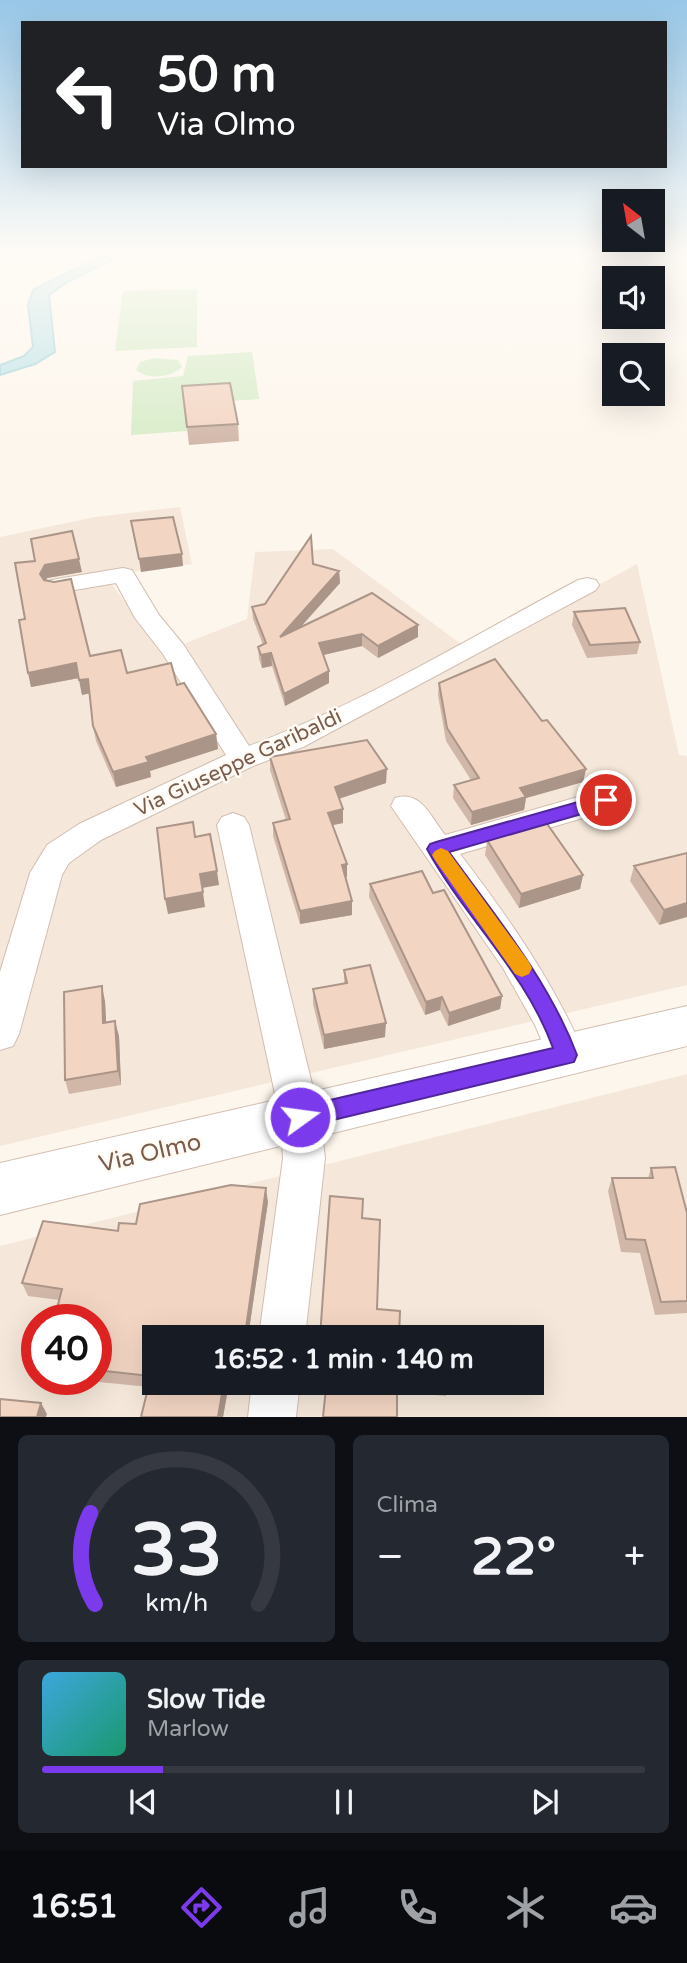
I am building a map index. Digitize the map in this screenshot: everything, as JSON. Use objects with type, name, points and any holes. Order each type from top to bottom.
[{"type":"street","points":[[57,586],[123,575],[148,618],[174,650],[243,759]]},
{"type":"street","name":"Via Giuseppe Garibaldi","points":[[0,1034],[46,873],[58,854],[90,832],[243,759],[293,740],[398,687],[587,585]]},
{"type":"street","points":[[436,849],[606,800]]},
{"type":"street","points":[[406,806],[519,964],[554,1022],[566,1055]]},
{"type":"street","points":[[233,825],[300,1117],[304,1158],[283,1325]]},
{"type":"street","name":"Via Olmo","points":[[0,1189],[687,1026]]},
{"type":"street","points":[[272,1417],[275,1395]]},
{"type":"shaded area","points":[[180,507],[192,564],[109,575],[110,582],[163,652],[247,619],[255,552],[333,549],[473,653],[637,564],[679,755],[687,756],[687,985],[0,1146],[0,537],[95,517]]},
{"type":"shaded area","points":[[687,1074],[687,1417],[0,1417],[0,1246]]},
{"type":"green space","points":[[120,317],[197,317],[197,347],[115,351]]},
{"type":"green space","points":[[252,352],[259,399],[185,404],[187,431],[131,435],[133,381],[183,376],[188,356]]},
{"type":"green space","points":[[154,358],[178,360],[182,367],[172,374],[159,376],[136,370],[140,362]]},
{"type":"water","points":[[29,317],[51,317],[55,352],[35,364],[0,375],[0,365],[24,356],[33,347]]},
{"type":"building","points":[[230,383],[238,424],[187,427],[182,386]]},
{"type":"building","points":[[173,517],[182,554],[139,559],[131,521]]},
{"type":"building","points":[[72,531],[79,559],[45,565],[40,574],[44,580],[54,582],[71,579],[90,656],[121,650],[127,673],[171,663],[177,685],[184,683],[216,734],[146,757],[149,762],[113,772],[93,726],[88,679],[79,680],[76,663],[28,673],[19,620],[25,619],[15,563],[35,561],[31,539]]},
{"type":"building","points":[[311,536],[313,564],[339,571],[280,637],[372,593],[418,625],[378,646],[362,634],[319,643],[329,671],[284,694],[271,653],[261,655],[258,647],[266,643],[252,607],[265,604]]},
{"type":"building","points":[[625,608],[640,642],[590,645],[574,612]]},
{"type":"building","points":[[495,659],[542,721],[547,720],[586,769],[520,788],[526,797],[472,812],[454,785],[479,778],[447,728],[439,683]]},
{"type":"building","points":[[367,740],[387,769],[335,787],[343,809],[328,813],[347,864],[342,865],[352,901],[300,911],[273,823],[290,819],[270,757]]},
{"type":"building","points":[[543,818],[583,875],[521,894],[487,840],[491,839],[488,834]]},
{"type":"building","points":[[193,822],[195,837],[210,834],[217,871],[200,874],[203,892],[165,899],[157,828]]},
{"type":"building","points":[[687,853],[687,903],[664,910],[634,866]]},
{"type":"building","points":[[422,871],[433,893],[444,890],[502,996],[449,1013],[442,997],[426,1002],[370,884]]},
{"type":"building","points":[[370,965],[386,1023],[324,1035],[313,989],[347,983],[344,970]]},
{"type":"building","points":[[102,986],[103,1023],[115,1021],[118,1071],[65,1080],[64,992]]},
{"type":"building","points":[[675,1167],[687,1213],[687,1301],[661,1302],[645,1240],[626,1239],[612,1178],[653,1178],[651,1168]]},
{"type":"building","points":[[231,1185],[266,1188],[246,1325],[142,1325],[142,1375],[112,1372],[112,1304],[58,1304],[62,1289],[22,1283],[43,1221],[118,1231],[119,1223],[136,1224],[140,1204]]},
{"type":"building","points":[[330,1196],[363,1199],[362,1218],[380,1220],[377,1309],[400,1311],[399,1325],[321,1325]]},
{"type":"building","points":[[146,1395],[222,1395],[218,1417],[141,1417]]},
{"type":"building","points":[[325,1395],[397,1395],[397,1417],[323,1417]]},
{"type":"building","points":[[0,1399],[41,1403],[37,1417],[0,1417]]},
{"type":"slow traffic","points":[[441,855],[522,968]]},
{"type":"route","points":[[300,1117],[566,1055],[554,1022],[519,964],[436,849],[606,800]]}]
